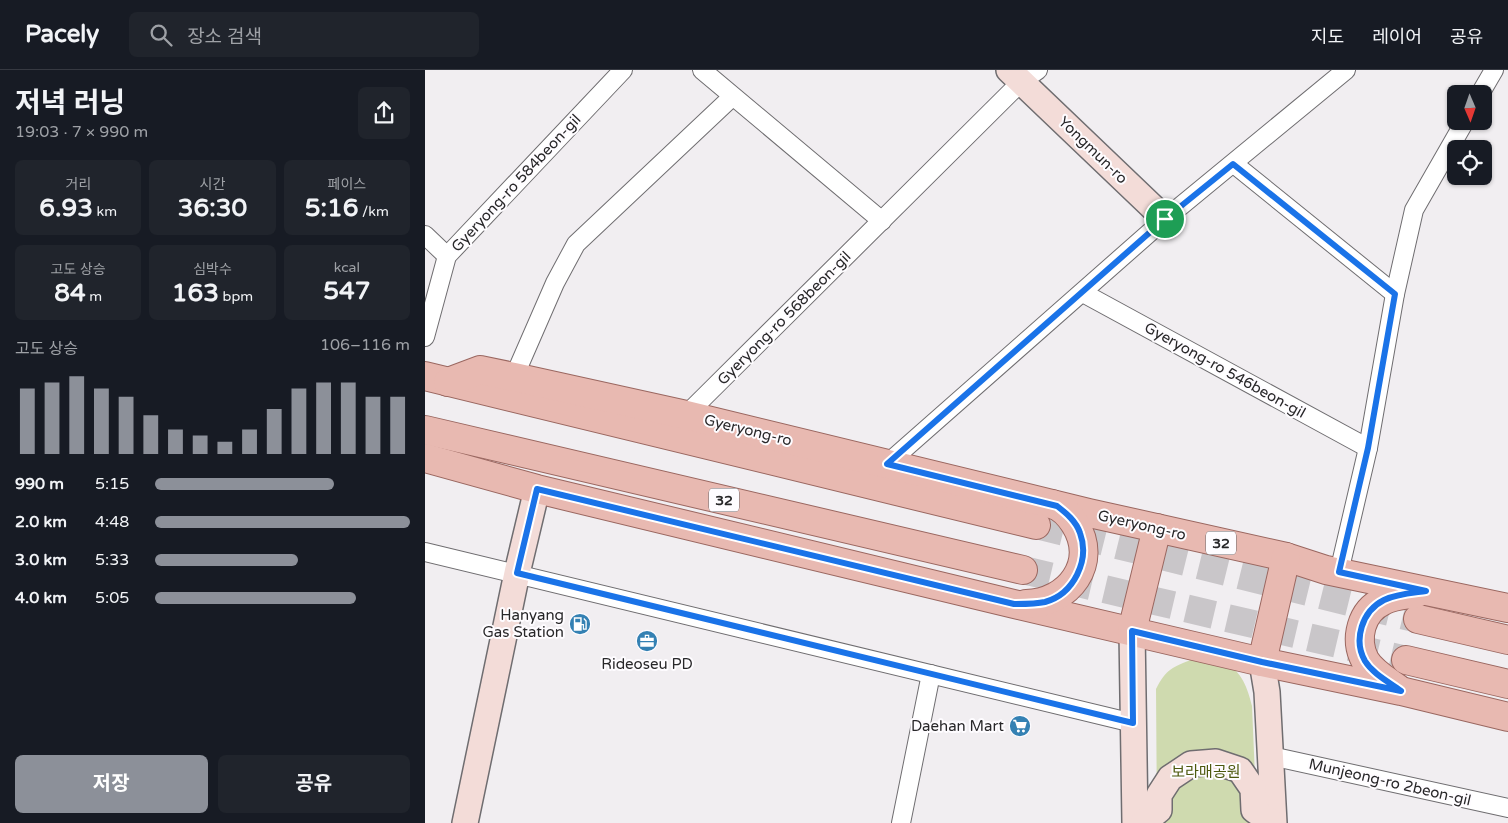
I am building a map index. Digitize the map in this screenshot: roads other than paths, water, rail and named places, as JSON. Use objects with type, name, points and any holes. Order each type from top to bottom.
[{"type":"main road","name":"Gyeryong-ro","points":[[436,379],[480,370],[687,415],[887,464],[1039,513]]},
{"type":"main road","name":"Gyeryong-ro","points":[[436,379],[1039,513],[1157,528],[1286,557],[1339,572],[1508,608]]},
{"type":"main road","name":"32","points":[[425,430],[1023,570]]},
{"type":"main road","name":"32","points":[[425,458],[537,489],[1014,604],[1262,662],[1508,716]]},
{"type":"main road","points":[[1014,604],[1046,602],[1062,594],[1074,581],[1081,566],[1083,548],[1080,532],[1071,517],[1057,506],[1039,513]]},
{"type":"main road","points":[[1132,631],[1157,528]]},
{"type":"main road","points":[[1262,662],[1286,557]]},
{"type":"main road","points":[[1401,691],[1375,672],[1366,661],[1360,649],[1363,621],[1371,609],[1383,600],[1426,591]]},
{"type":"main road","points":[[1418,619],[1508,640]]},
{"type":"main road","points":[[1406,660],[1508,684]]},
{"type":"street","name":"Gyeryong-ro 584beon-gil","points":[[425,337],[447,256],[623,70]]},
{"type":"street","points":[[702,70],[882,221]]},
{"type":"street","points":[[887,464],[1165,219],[1347,70]]},
{"type":"street","points":[[1485,85],[1494,70]]},
{"type":"street","name":"Yongmun-ro","points":[[1023,74],[1165,219]]},
{"type":"street","name":"Gyeryong-ro 568beon-gil","points":[[687,415],[882,221],[1023,74]]},
{"type":"street","points":[[514,377],[555,283],[576,244],[732,96]]},
{"type":"street","points":[[1339,572],[1368,448],[1395,294],[1414,210],[1460,130]]},
{"type":"street","points":[[1233,164],[1395,294]]},
{"type":"street","points":[[425,235],[447,256]]},
{"type":"street","name":"Gyeryong-ro 546beon-gil","points":[[1083,292],[1368,448]]},
{"type":"street","points":[[466,823],[517,573],[537,489]]},
{"type":"street","points":[[425,552],[1133,723]]},
{"type":"street","points":[[1132,631],[1135,823]]},
{"type":"street","points":[[1262,662],[1267,692],[1273,823]]},
{"type":"street","points":[[901,823],[931,674]]},
{"type":"street","name":"Munjeong-ro 2beon-gil","points":[[1271,756],[1508,808]]},
{"type":"street","points":[[1143,823],[1159,810],[1159,795],[1170,778],[1191,764],[1216,762],[1240,770],[1253,789],[1254,810],[1273,823]]},
{"type":"tunnel","points":[[1036,525],[1418,619]]},
{"type":"tunnel","points":[[1023,570],[1406,660]]},
{"type":"place","name":"Hanyang Gas Station","points":[[580,624]]},
{"type":"place","name":"Rideoseu PD","points":[[647,641]]},
{"type":"place","name":"Daehan Mart","points":[[1020,726]]},
{"type":"park label","name":"보라매공원","points":[[1206,772]]}]
